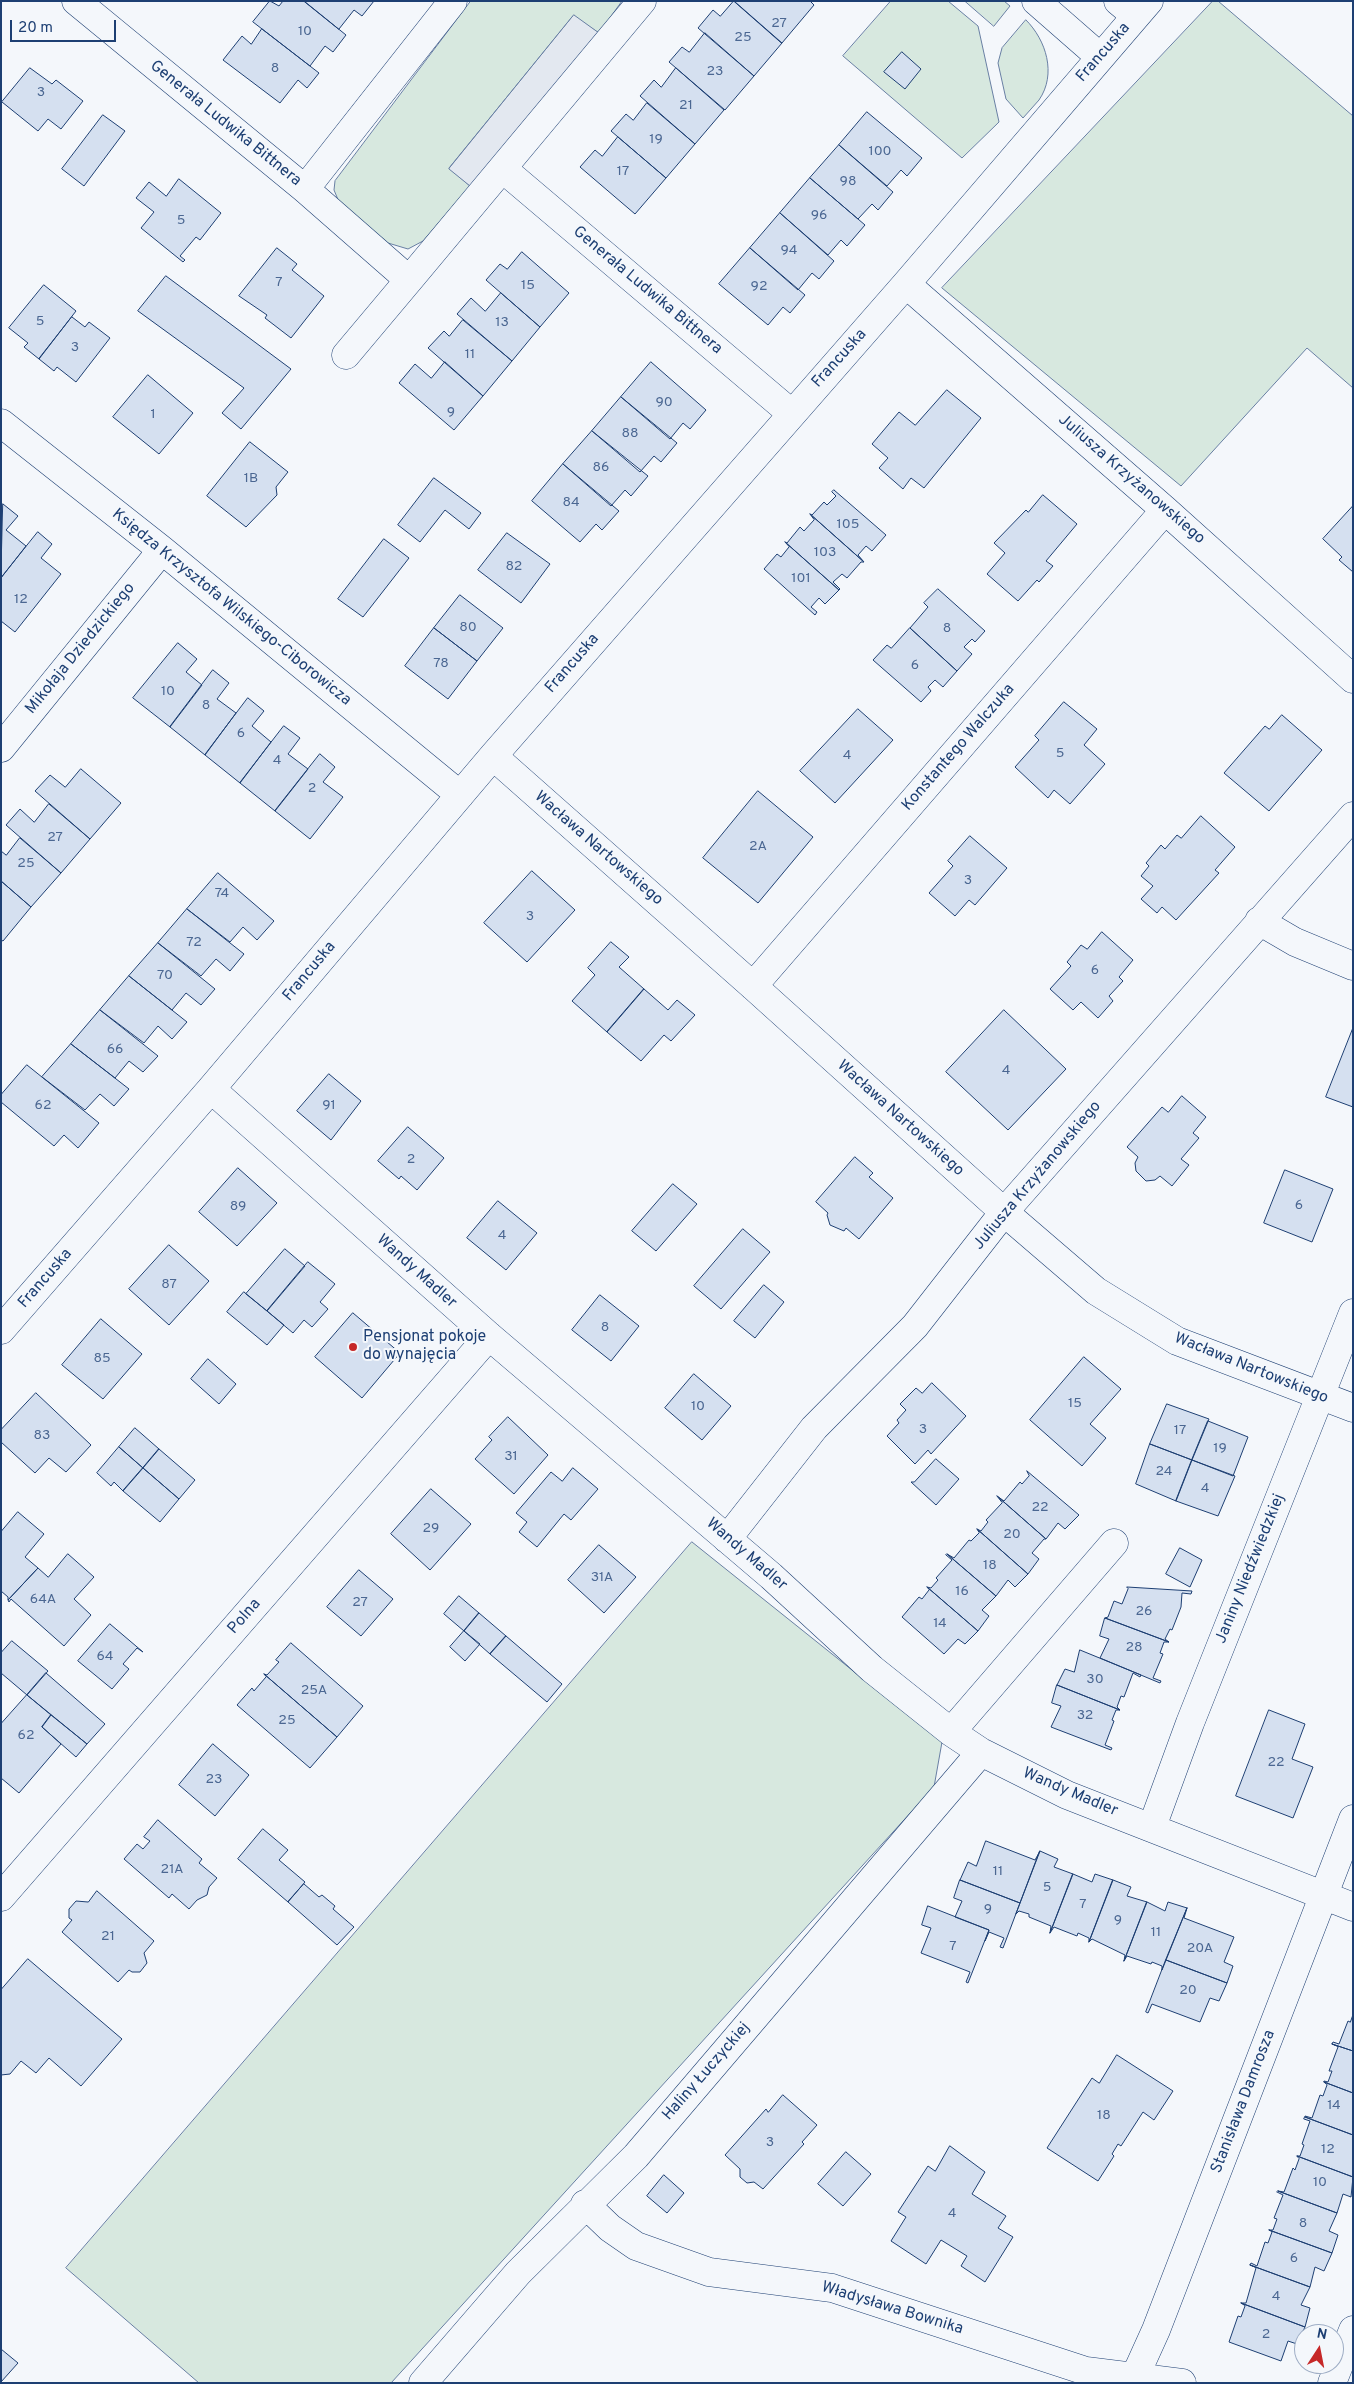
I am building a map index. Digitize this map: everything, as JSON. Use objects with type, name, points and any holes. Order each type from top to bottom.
[{"type":"street","name":"Generała Ludwika Bittnera","points":[[76,1],[304,190],[409,280]]},
{"type":"street","name":"Generała Ludwika Bittnera","points":[[304,190],[453,1]]},
{"type":"street","points":[[346,355],[642,1]]},
{"type":"street","points":[[1036,1],[1100,57]]},
{"type":"street","name":"Francuska","points":[[1,1330],[211,1089],[493,756],[906,284],[1100,57],[1134,6]]},
{"type":"street","name":"Generała Ludwika Bittnera","points":[[503,169],[791,414]]},
{"type":"street","name":"Juliusza Krzyżanowskiego","points":[[906,284],[1165,510],[1353,679]]},
{"type":"street","name":"Księdza Krzysztofa Wilskiego-Ciborowicza","points":[[1,423],[162,550],[460,795]]},
{"type":"street","name":"Konstantego Walczuka","points":[[753,986],[1165,510]]},
{"type":"street","name":"Mikołaja Dziedzickiego","points":[[1,748],[162,550]]},
{"type":"street","name":"Wacława Nartowskiego","points":[[493,756],[753,986],[1004,1212],[1096,1291],[1176,1341],[1353,1408]]},
{"type":"street","name":"Juliusza Krzyżanowskiego","points":[[727,1538],[814,1428],[915,1326],[1004,1212],[1353,816]]},
{"type":"street","points":[[1259,921],[1295,942],[1353,966]]},
{"type":"street","name":"Wandy Madler","points":[[211,1089],[489,1336],[727,1538],[872,1669],[951,1732],[981,1752],[1067,1795],[1353,1907]]},
{"type":"street","name":"Janiny Niedźwiedzkiej","points":[[1152,1827],[1190,1723],[1353,1313]]},
{"type":"street","name":"Polna","points":[[1,1897],[489,1336]]},
{"type":"street","points":[[951,1732],[1114,1543]]},
{"type":"street","name":"Haliny Łuczyckiej","points":[[423,2383],[518,2273],[585,2204],[636,2156],[981,1752]]},
{"type":"street","name":"Stanisława Damrosza","points":[[1133,2379],[1156,2330],[1353,1820]]},
{"type":"street","name":"Władysława Bownika","points":[[585,2204],[610,2228],[636,2246],[702,2270],[832,2288],[1086,2371],[1133,2379],[1182,2383]]},
{"type":"street","points":[[1332,2383],[1353,2330]]},
{"type":"shaded area","points":[[471,1],[622,1],[599,33],[573,16],[449,168],[470,186],[423,241],[408,249],[388,243],[339,202],[334,190],[335,181]]},
{"type":"shaded area","points":[[891,1],[948,1],[978,26],[999,122],[962,158],[843,56]]},
{"type":"shaded area","points":[[965,1],[1004,1],[1010,6],[994,26]]},
{"type":"shaded area","points":[[1213,1],[1218,1],[1353,116],[1353,388],[1307,348],[1181,486],[942,288]]},
{"type":"shaded area","points":[[574,15],[599,33],[470,186],[449,169]]},
{"type":"shaded area","points":[[1026,20],[1044,47],[1048,69],[1044,90],[1039,100],[1023,118],[1006,99],[998,63],[1002,48]]},
{"type":"shaded area","points":[[692,1542],[942,1742],[934,1787],[391,2383],[199,2383],[66,2268]]},
{"type":"building","points":[[270,1],[279,6],[283,1],[304,1],[346,35],[333,52],[325,46],[310,66],[253,22]]},
{"type":"building","points":[[304,1],[374,1],[362,16],[354,10],[339,29]]},
{"type":"building","points":[[734,1],[782,43],[754,76],[698,28],[713,10],[720,16]]},
{"type":"building","points":[[734,1],[810,1],[814,5],[782,43]]},
{"type":"building","points":[[262,29],[319,73],[307,88],[298,80],[280,103],[223,60],[242,36],[251,44]]},
{"type":"building","points":[[705,33],[754,76],[725,110],[669,62],[682,47],[689,52]]},
{"type":"building","points":[[902,52],[921,69],[905,89],[884,72]]},
{"type":"building","points":[[30,68],[52,84],[56,80],[83,101],[61,129],[48,119],[38,131],[2,102]]},
{"type":"building","points":[[676,68],[724,110],[695,144],[640,96],[654,80],[661,87]]},
{"type":"building","points":[[647,103],[695,144],[666,178],[611,131],[626,114],[633,120]]},
{"type":"building","points":[[867,112],[922,158],[907,176],[901,170],[887,186],[839,145]]},
{"type":"building","points":[[103,115],[125,131],[84,186],[62,169]]},
{"type":"building","points":[[618,137],[666,178],[635,214],[580,167],[595,150],[602,156]]},
{"type":"building","points":[[839,145],[893,192],[878,210],[872,204],[858,219],[810,178]]},
{"type":"building","points":[[810,178],[865,225],[847,246],[841,240],[828,255],[780,213]]},
{"type":"building","points":[[179,179],[221,213],[200,240],[196,237],[180,256],[185,260],[183,262],[141,228],[154,212],[136,198],[149,182],[166,196]]},
{"type":"building","points":[[780,213],[834,261],[819,279],[812,273],[798,290],[750,248]]},
{"type":"building","points":[[277,248],[297,264],[292,270],[324,296],[291,338],[265,318],[267,315],[239,296]]},
{"type":"building","points":[[750,248],[805,295],[790,313],[783,307],[768,325],[719,284]]},
{"type":"building","points":[[522,252],[569,293],[540,327],[486,280],[500,264],[507,269]]},
{"type":"building","points":[[166,276],[291,369],[241,429],[222,413],[244,388],[138,311]]},
{"type":"building","points":[[44,285],[76,311],[39,359],[24,347],[28,343],[9,328]]},
{"type":"building","points":[[501,293],[540,327],[512,361],[457,314],[471,298],[485,311]]},
{"type":"building","points":[[72,317],[85,327],[89,322],[110,338],[76,382],[57,367],[54,371],[39,359]]},
{"type":"building","points":[[463,320],[512,361],[483,396],[428,348],[444,331],[449,336]]},
{"type":"building","points":[[445,362],[483,396],[454,430],[399,383],[415,364],[431,378]]},
{"type":"building","points":[[651,362],[706,410],[690,429],[683,423],[670,439],[621,397]]},
{"type":"building","points":[[148,375],[193,413],[159,454],[113,417]]},
{"type":"building","points":[[947,390],[981,418],[924,488],[911,478],[903,489],[879,468],[888,458],[872,444],[899,412],[915,425]]},
{"type":"building","points":[[621,397],[677,443],[661,462],[654,456],[640,472],[592,431]]},
{"type":"building","points":[[592,431],[648,476],[631,496],[625,490],[611,506],[563,464]]},
{"type":"building","points":[[250,442],[288,472],[276,487],[277,495],[246,527],[207,496]]},
{"type":"building","points":[[563,464],[619,511],[602,530],[596,524],[580,542],[532,501]]},
{"type":"building","points":[[434,478],[481,513],[469,529],[445,510],[420,542],[398,525]]},
{"type":"building","points":[[834,490],[886,535],[872,551],[866,546],[858,555],[864,562],[810,514],[812,515],[824,502],[827,505],[836,496],[832,492]]},
{"type":"building","points":[[1043,495],[1077,524],[1046,561],[1053,566],[1018,601],[987,574],[1005,553],[994,543],[1026,510],[1028,512]]},
{"type":"building","points":[[3,504],[18,516],[6,530],[26,546],[1,578]]},
{"type":"building","points":[[1353,506],[1353,572],[1339,560],[1342,557],[1323,539]]},
{"type":"building","points":[[810,514],[864,562],[861,562],[847,578],[842,574],[833,582],[839,590],[785,542],[787,543],[800,527],[804,531],[814,520]]},
{"type":"building","points":[[38,532],[52,544],[41,558],[61,574],[15,632],[1,621],[1,578]]},
{"type":"building","points":[[507,533],[550,564],[521,603],[478,570]]},
{"type":"building","points":[[384,539],[409,558],[363,617],[338,599]]},
{"type":"building","points":[[785,542],[839,590],[825,604],[819,598],[811,607],[817,612],[815,615],[764,569],[777,554],[781,557],[789,547]]},
{"type":"building","points":[[938,589],[985,631],[975,642],[972,639],[964,647],[972,654],[957,671],[910,628],[928,607],[924,603]]},
{"type":"building","points":[[460,595],[503,628],[477,661],[434,628]]},
{"type":"building","points":[[434,628],[477,661],[448,699],[405,666]]},
{"type":"building","points":[[910,628],[957,671],[943,687],[935,680],[928,687],[931,691],[921,702],[873,660],[887,645],[891,648]]},
{"type":"building","points":[[178,643],[197,659],[186,672],[202,685],[170,727],[133,698]]},
{"type":"building","points":[[213,670],[229,683],[217,699],[236,713],[205,755],[170,727]]},
{"type":"building","points":[[248,698],[264,711],[252,726],[271,742],[240,783],[205,755]]},
{"type":"building","points":[[1064,702],[1097,729],[1084,745],[1105,764],[1070,804],[1054,790],[1048,798],[1015,767],[1039,740],[1035,736]]},
{"type":"building","points":[[858,709],[893,740],[835,803],[800,771]]},
{"type":"building","points":[[1282,715],[1322,750],[1269,811],[1224,773],[1265,726],[1269,729]]},
{"type":"building","points":[[284,726],[300,738],[288,754],[308,769],[275,811],[240,783]]},
{"type":"building","points":[[320,754],[335,767],[323,782],[343,797],[310,839],[275,811]]},
{"type":"building","points":[[81,769],[121,803],[90,839],[35,791],[50,775],[65,787]]},
{"type":"building","points":[[758,791],[813,837],[758,903],[703,858]]},
{"type":"building","points":[[49,804],[90,839],[61,873],[6,825],[20,809],[34,822]]},
{"type":"building","points":[[1201,816],[1235,847],[1215,870],[1219,873],[1176,920],[1162,907],[1157,913],[1141,899],[1153,886],[1141,876],[1149,866],[1146,863],[1161,845],[1165,849],[1177,835],[1181,838]]},
{"type":"building","points":[[970,836],[1007,868],[975,905],[969,900],[955,916],[929,893],[953,866],[948,861]]},
{"type":"building","points":[[20,838],[61,873],[31,907],[1,881],[1,851],[6,855]]},
{"type":"building","points":[[532,871],[575,910],[527,962],[484,923]]},
{"type":"building","points":[[218,873],[274,921],[257,940],[243,927],[230,942],[187,909]]},
{"type":"building","points":[[1,881],[31,907],[3,941],[1,940]]},
{"type":"building","points":[[187,909],[244,954],[230,971],[216,959],[201,976],[158,943]]},
{"type":"building","points":[[1102,932],[1133,960],[1119,977],[1123,981],[1109,996],[1113,1001],[1098,1018],[1081,1002],[1073,1010],[1050,989],[1071,966],[1067,962],[1081,945],[1087,949]]},
{"type":"building","points":[[611,942],[629,957],[619,967],[644,989],[607,1032],[572,1001],[595,975],[588,968]]},
{"type":"building","points":[[158,943],[215,989],[201,1005],[186,993],[172,1010],[129,976]]},
{"type":"building","points":[[129,976],[187,1022],[172,1039],[158,1026],[144,1043],[100,1010]]},
{"type":"building","points":[[644,989],[668,1010],[677,1000],[695,1015],[671,1041],[664,1035],[641,1061],[607,1032]]},
{"type":"building","points":[[100,1010],[158,1056],[143,1072],[129,1061],[115,1078],[71,1044]]},
{"type":"building","points":[[1004,1010],[1066,1069],[1008,1130],[946,1072]]},
{"type":"building","points":[[1353,1028],[1353,1107],[1326,1097]]},
{"type":"building","points":[[71,1044],[129,1089],[114,1106],[100,1094],[85,1110],[42,1077]]},
{"type":"building","points":[[27,1065],[99,1123],[78,1148],[64,1135],[54,1146],[1,1102],[1,1095]]},
{"type":"building","points":[[329,1074],[361,1101],[331,1140],[297,1111]]},
{"type":"building","points":[[1182,1096],[1206,1117],[1193,1133],[1199,1138],[1181,1159],[1189,1165],[1172,1186],[1160,1176],[1155,1180],[1146,1181],[1136,1171],[1135,1163],[1138,1157],[1127,1147],[1162,1107],[1168,1112]]},
{"type":"building","points":[[408,1127],[444,1158],[417,1190],[401,1176],[399,1179],[378,1161]]},
{"type":"building","points":[[855,1157],[873,1173],[869,1177],[893,1198],[859,1239],[846,1228],[844,1231],[830,1225],[828,1213],[816,1202]]},
{"type":"building","points":[[238,1168],[277,1203],[237,1246],[199,1212]]},
{"type":"building","points":[[1285,1170],[1333,1189],[1312,1242],[1264,1223]]},
{"type":"building","points":[[673,1184],[697,1204],[656,1251],[632,1231]]},
{"type":"building","points":[[498,1201],[537,1233],[506,1270],[467,1238]]},
{"type":"building","points":[[743,1229],[770,1252],[721,1309],[694,1286]]},
{"type":"building","points":[[169,1245],[209,1281],[169,1325],[129,1289]]},
{"type":"building","points":[[285,1249],[305,1266],[267,1311],[246,1294]]},
{"type":"building","points":[[308,1262],[335,1284],[320,1302],[328,1309],[312,1327],[304,1320],[293,1333],[267,1311]]},
{"type":"building","points":[[764,1285],[784,1302],[755,1338],[734,1321]]},
{"type":"building","points":[[244,1292],[284,1325],[267,1345],[227,1312]]},
{"type":"building","points":[[600,1295],[639,1326],[611,1361],[572,1330]]},
{"type":"building","points":[[353,1313],[400,1353],[362,1398],[315,1357]]},
{"type":"building","points":[[101,1319],[142,1354],[103,1399],[62,1365]]},
{"type":"building","points":[[1084,1357],[1121,1389],[1090,1424],[1106,1438],[1082,1466],[1030,1420]]},
{"type":"building","points":[[208,1359],[236,1384],[219,1404],[191,1379]]},
{"type":"building","points":[[694,1374],[731,1406],[702,1440],[665,1408]]},
{"type":"building","points":[[932,1383],[966,1416],[931,1454],[928,1450],[915,1464],[887,1436],[899,1423],[897,1420],[906,1410],[900,1404],[916,1388],[922,1393]]},
{"type":"building","points":[[36,1393],[91,1445],[66,1472],[49,1458],[35,1473],[1,1442],[1,1430]]},
{"type":"building","points":[[1167,1404],[1209,1419],[1192,1460],[1150,1444]]},
{"type":"building","points":[[508,1417],[548,1455],[514,1494],[475,1459],[492,1440],[489,1437]]},
{"type":"building","points":[[1208,1421],[1248,1437],[1233,1476],[1192,1460]]},
{"type":"building","points":[[135,1428],[159,1449],[143,1468],[119,1447]]},
{"type":"building","points":[[1150,1444],[1192,1460],[1176,1501],[1136,1484]]},
{"type":"building","points":[[119,1447],[143,1468],[123,1491],[114,1482],[111,1486],[97,1473]]},
{"type":"building","points":[[159,1449],[195,1480],[179,1499],[143,1468]]},
{"type":"building","points":[[936,1459],[959,1479],[936,1505],[911,1482],[914,1482]]},
{"type":"building","points":[[1192,1460],[1235,1476],[1218,1516],[1176,1501]]},
{"type":"building","points":[[143,1468],[179,1499],[160,1522],[123,1491]]},
{"type":"building","points":[[573,1468],[598,1489],[571,1520],[564,1514],[537,1547],[519,1532],[527,1522],[516,1513],[551,1472],[562,1481]]},
{"type":"building","points":[[1027,1471],[1079,1515],[1065,1529],[1058,1523],[1046,1539],[997,1496],[1004,1501],[1020,1482],[1022,1484],[1029,1476]]},
{"type":"building","points":[[431,1489],[471,1524],[430,1570],[391,1534]]},
{"type":"building","points":[[997,1496],[1046,1539],[1032,1553],[1039,1559],[1028,1574],[977,1529],[981,1531],[988,1522],[986,1520],[1002,1503]]},
{"type":"building","points":[[18,1512],[44,1534],[25,1557],[38,1568],[8,1600],[8,1597],[1,1591],[1,1532]]},
{"type":"building","points":[[977,1529],[1028,1574],[1015,1587],[1008,1580],[996,1596],[947,1554],[954,1558],[969,1540],[971,1541],[979,1533]]},
{"type":"building","points":[[599,1545],[636,1577],[604,1613],[568,1580]]},
{"type":"building","points":[[1180,1548],[1202,1560],[1190,1587],[1166,1574]]},
{"type":"building","points":[[68,1554],[94,1577],[74,1599],[91,1615],[64,1646],[11,1599],[9,1602],[8,1600],[38,1568],[48,1577]]},
{"type":"building","points":[[947,1554],[996,1596],[982,1610],[989,1616],[978,1631],[927,1587],[931,1588],[938,1580],[936,1578],[952,1560]]},
{"type":"building","points":[[359,1570],[393,1599],[361,1636],[327,1607]]},
{"type":"building","points":[[927,1587],[978,1631],[965,1644],[958,1639],[944,1654],[902,1617],[919,1597],[922,1599],[929,1590]]},
{"type":"building","points":[[1127,1587],[1192,1591],[1191,1594],[1182,1593],[1181,1607],[1172,1630],[1170,1629],[1165,1639],[1169,1642],[1105,1618],[1108,1617],[1114,1601],[1122,1604],[1128,1589]]},
{"type":"building","points":[[459,1596],[479,1613],[464,1631],[444,1614]]},
{"type":"building","points":[[479,1613],[506,1636],[490,1654],[464,1631]]},
{"type":"building","points":[[1105,1618],[1169,1642],[1164,1642],[1160,1653],[1163,1654],[1153,1678],[1161,1681],[1160,1683],[1100,1658],[1109,1639],[1100,1636]]},
{"type":"building","points":[[110,1624],[143,1652],[137,1648],[123,1664],[129,1669],[112,1689],[78,1661]]},
{"type":"building","points":[[464,1631],[480,1644],[465,1661],[450,1647]]},
{"type":"building","points":[[506,1636],[562,1684],[547,1702],[490,1654]]},
{"type":"building","points":[[12,1641],[48,1671],[27,1695],[1,1673],[1,1653]]},
{"type":"building","points":[[291,1643],[363,1706],[337,1737],[264,1674],[267,1675],[279,1662],[276,1660]]},
{"type":"building","points":[[1080,1650],[1141,1675],[1140,1677],[1133,1673],[1124,1697],[1121,1696],[1117,1707],[1120,1710],[1057,1685],[1065,1669],[1074,1672]]},
{"type":"building","points":[[46,1673],[105,1724],[87,1744],[27,1695]]},
{"type":"building","points":[[264,1674],[337,1737],[310,1768],[237,1705],[252,1688],[254,1691],[266,1677]]},
{"type":"building","points":[[1057,1685],[1120,1710],[1116,1710],[1105,1745],[1112,1748],[1111,1750],[1051,1727],[1061,1706],[1052,1703]]},
{"type":"building","points":[[27,1695],[51,1715],[42,1727],[61,1744],[19,1793],[1,1778],[1,1724]]},
{"type":"building","points":[[1269,1710],[1305,1724],[1292,1759],[1313,1767],[1293,1818],[1236,1796]]},
{"type":"building","points":[[51,1715],[87,1744],[76,1757],[42,1727]]},
{"type":"building","points":[[213,1744],[249,1775],[215,1816],[179,1785]]},
{"type":"building","points":[[158,1820],[202,1859],[199,1863],[217,1878],[209,1887],[207,1895],[197,1900],[189,1909],[172,1894],[169,1898],[124,1859],[137,1844],[143,1849],[150,1841],[144,1837]]},
{"type":"building","points":[[263,1829],[288,1850],[279,1860],[305,1882],[288,1902],[238,1859]]},
{"type":"building","points":[[986,1841],[1035,1860],[1040,1851],[1020,1903],[960,1880],[968,1862],[976,1866]]},
{"type":"building","points":[[1040,1851],[1058,1859],[1054,1867],[1073,1874],[1050,1933],[1051,1926],[1029,1917],[1029,1914],[1019,1911],[1016,1914]]},
{"type":"building","points":[[1073,1874],[1092,1882],[1095,1874],[1113,1880],[1089,1942],[1089,1938],[1078,1933],[1077,1936],[1054,1927],[1050,1933]]},
{"type":"building","points":[[960,1880],[1020,1903],[1003,1948],[1000,1947],[1004,1938],[989,1932],[985,1941],[989,1930],[955,1917],[962,1901],[954,1898]]},
{"type":"building","points":[[1113,1880],[1131,1887],[1127,1896],[1147,1902],[1124,1961],[1125,1955],[1092,1939],[1089,1942]]},
{"type":"building","points":[[304,1884],[319,1897],[322,1895],[335,1906],[333,1909],[354,1927],[337,1945],[288,1902]]},
{"type":"building","points":[[97,1891],[154,1941],[144,1953],[147,1963],[140,1972],[129,1970],[118,1982],[62,1932],[72,1920],[69,1918],[69,1909],[76,1901],[88,1902]]},
{"type":"building","points":[[1147,1902],[1165,1911],[1168,1902],[1187,1908],[1162,1970],[1162,1966],[1152,1962],[1151,1964],[1127,1956],[1124,1961]]},
{"type":"building","points":[[928,1906],[989,1930],[968,1983],[966,1982],[970,1972],[921,1953],[931,1928],[922,1925]]},
{"type":"building","points":[[1187,1908],[1184,1918],[1234,1937],[1224,1962],[1233,1966],[1227,1983],[1166,1960]]},
{"type":"building","points":[[28,1959],[122,2039],[81,2086],[49,2058],[36,2073],[21,2061],[10,2074],[1,2075],[1,1990]]},
{"type":"building","points":[[1166,1960],[1227,1983],[1219,2001],[1210,1998],[1200,2022],[1152,2004],[1148,2013],[1146,2012]]},
{"type":"building","points":[[1353,2015],[1353,2051],[1332,2044],[1333,2042],[1339,2044],[1348,2021],[1350,2022]]},
{"type":"building","points":[[1332,2044],[1353,2051],[1353,2093],[1324,2082],[1328,2082],[1332,2071],[1329,2071],[1338,2047]]},
{"type":"building","points":[[1117,2055],[1173,2091],[1154,2120],[1143,2112],[1121,2146],[1118,2144],[1112,2154],[1114,2156],[1098,2181],[1047,2148],[1092,2078],[1099,2083]]},
{"type":"building","points":[[1324,2082],[1353,2093],[1353,2135],[1305,2117],[1312,2118],[1320,2095],[1323,2096],[1327,2085]]},
{"type":"building","points":[[783,2095],[817,2125],[802,2142],[804,2144],[763,2189],[754,2182],[747,2183],[740,2177],[740,2169],[725,2155],[766,2109],[768,2112]]},
{"type":"building","points":[[1305,2117],[1353,2135],[1353,2177],[1297,2156],[1300,2156],[1310,2121],[1304,2119]]},
{"type":"building","points":[[950,2146],[985,2172],[972,2194],[1006,2216],[998,2228],[1013,2237],[985,2282],[961,2266],[967,2256],[941,2240],[926,2264],[891,2241],[906,2217],[898,2212],[928,2166],[935,2171]]},
{"type":"building","points":[[846,2152],[871,2174],[843,2206],[818,2184]]},
{"type":"building","points":[[1297,2156],[1353,2177],[1351,2197],[1343,2194],[1337,2213],[1278,2191],[1284,2192],[1293,2168],[1295,2170],[1299,2159]]},
{"type":"building","points":[[664,2175],[684,2193],[667,2213],[647,2196]]},
{"type":"building","points":[[1278,2191],[1337,2213],[1329,2231],[1338,2235],[1332,2253],[1269,2230],[1273,2230],[1277,2219],[1274,2218],[1283,2195]]},
{"type":"building","points":[[1269,2230],[1332,2253],[1324,2271],[1315,2267],[1310,2287],[1250,2265],[1251,2263],[1257,2266],[1265,2242],[1268,2243],[1272,2232]]},
{"type":"building","points":[[1250,2265],[1310,2287],[1301,2305],[1310,2308],[1306,2324],[1297,2324],[1241,2303],[1246,2303],[1256,2268]]},
{"type":"building","points":[[1241,2303],[1297,2324],[1294,2324],[1294,2343],[1288,2341],[1281,2361],[1229,2342],[1238,2316],[1241,2317],[1245,2306]]},
{"type":"building","points":[[1,2349],[18,2363],[1,2382]]},
{"type":"place","name":"Pensjonat pokoje do wynajęcia","points":[[353,1347]]}]
